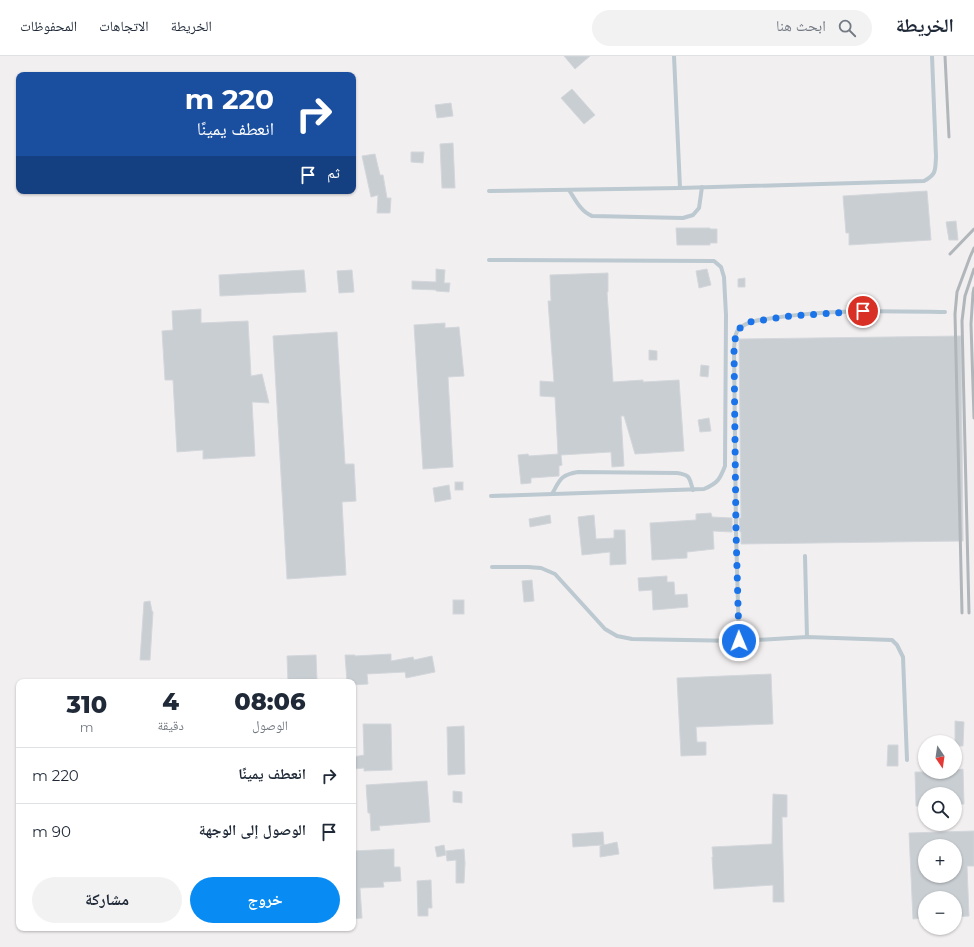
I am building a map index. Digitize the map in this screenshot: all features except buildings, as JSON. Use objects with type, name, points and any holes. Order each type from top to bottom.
[{"type":"lane","points":[[674,56],[680,188]]},
{"type":"lane","points":[[489,191],[680,188],[924,181],[932,177],[935,170],[936,157],[932,56]]},
{"type":"lane","points":[[569,190],[582,210],[586,214],[592,216],[683,218],[693,215],[699,208],[702,187]]},
{"type":"lane","points":[[489,260],[714,261],[722,267],[726,315],[726,466],[721,478],[713,486],[704,490],[491,496]]},
{"type":"lane","points":[[739,641],[734,349],[736,332],[750,322],[790,316],[863,311],[945,312]]},
{"type":"lane","points":[[552,494],[562,477],[568,473],[578,472],[685,474],[689,477],[693,490]]},
{"type":"lane","points":[[805,556],[807,637]]},
{"type":"lane","points":[[492,567],[541,568],[556,574],[605,629],[617,636],[632,639],[739,641],[807,637],[892,640],[897,645],[902,657],[907,760]]},
{"type":"railway","points":[[945,56],[949,137]]},
{"type":"railway","points":[[950,254],[974,229]]},
{"type":"railway","points":[[962,613],[955,314],[957,292],[974,248]]},
{"type":"railway","points":[[969,613],[962,321],[965,296],[974,269]]},
{"type":"railway","points":[[974,288],[971,324],[974,418]]},
{"type":"route","points":[[739,641],[734,349],[736,332],[750,322],[790,316],[863,311]]}]
